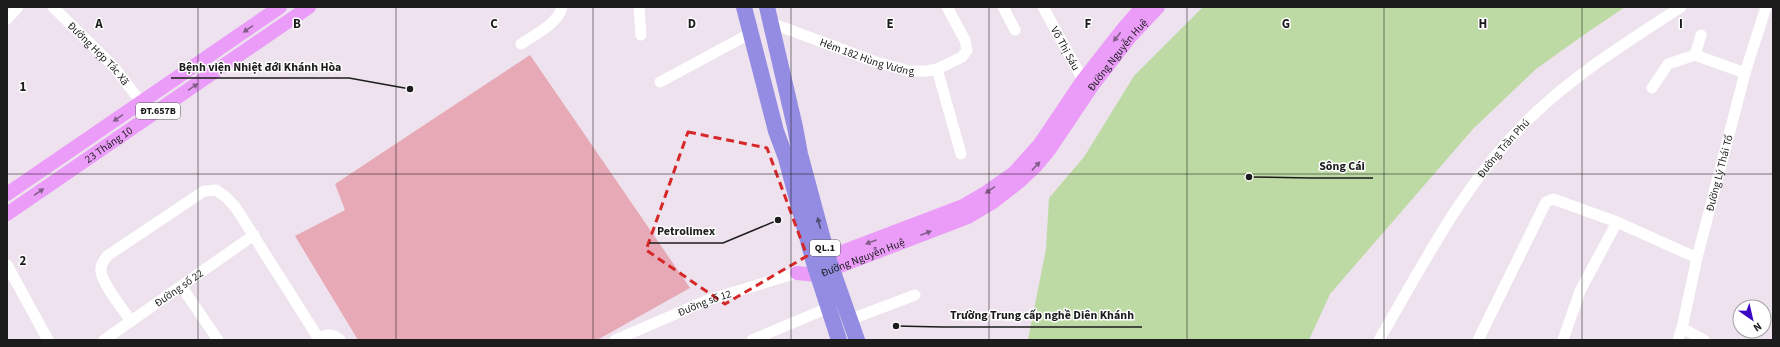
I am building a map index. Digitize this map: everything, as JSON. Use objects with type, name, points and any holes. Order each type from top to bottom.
[{"type":"highway","name":"QL.1","points":[[744,7],[776,131],[793,156]]},
{"type":"highway","name":"QL.1","points":[[756,7],[793,156],[823,266],[827,308],[839,340]]},
{"type":"highway","name":"QL.1","points":[[767,7],[795,127],[793,156]]},
{"type":"highway","name":"QL.1","points":[[823,266],[843,302],[856,340]]},
{"type":"main road","name":"23 Tháng 10","points":[[7,194],[280,7]]},
{"type":"main road","name":"23 Tháng 10","points":[[7,214],[309,7]]},
{"type":"main road","name":"Đường Nguyễn Huệ","points":[[797,273],[823,266],[968,216],[993,202],[1035,167],[1049,150],[1087,83],[1122,29],[1142,7]]},
{"type":"main road","name":"Đường Nguyễn Huệ","points":[[1087,83],[1158,7]]},
{"type":"street","points":[[7,19],[18,7]]},
{"type":"street","name":"Đường Hợp Tác Xã","points":[[53,7],[114,67],[141,102]]},
{"type":"street","points":[[521,44],[547,26],[560,14],[562,7]]},
{"type":"street","points":[[639,7],[641,35]]},
{"type":"street","name":"Hẻm 182 Hùng Vương","points":[[771,23],[887,66],[908,71],[926,71],[937,69],[964,55],[967,47],[965,40],[947,7]]},
{"type":"street","points":[[1003,7],[1015,30]]},
{"type":"street","name":"Võ Thị Sáu","points":[[1043,7],[1087,83]]},
{"type":"street","name":"Đường Trần Phú","points":[[1379,340],[1456,209],[1487,166],[1530,118],[1583,72],[1681,7]]},
{"type":"street","name":"Đường Lý Thái Tổ","points":[[1678,340],[1697,258],[1745,73],[1766,7]]},
{"type":"street","points":[[660,82],[751,32]]},
{"type":"street","points":[[1695,55],[1701,35]]},
{"type":"street","points":[[1652,88],[1668,64],[1695,55],[1745,73]]},
{"type":"street","points":[[937,69],[961,154]]},
{"type":"street","points":[[131,321],[105,282],[101,271],[102,263],[107,256],[204,191],[216,190],[226,196],[254,235],[318,339],[328,335],[333,335],[340,340]]},
{"type":"street","points":[[1478,340],[1546,202],[1553,199],[1617,222],[1697,258]]},
{"type":"street","points":[[1563,340],[1580,291],[1617,222]]},
{"type":"street","name":"Đường số 22","points":[[104,340],[254,235]]},
{"type":"street","points":[[7,265],[48,340]]},
{"type":"street","name":"Đường số 12","points":[[615,340],[708,300],[797,273]]},
{"type":"street","points":[[181,286],[218,340]]},
{"type":"street","points":[[849,320],[915,295]]},
{"type":"street","points":[[752,340],[843,302]]},
{"type":"street","points":[[1682,328],[1704,340]]},
{"type":"highlighted area","points":[[688,132],[767,148],[807,256],[725,304],[646,250]]},
{"type":"shaded area","points":[[1203,7],[1625,7],[1536,69],[1473,129],[1330,294],[1309,340],[1028,340],[1046,249],[1049,198],[1084,157],[1134,76]]},
{"type":"shaded area","points":[[530,55],[690,288],[597,340],[358,340],[295,236],[345,210],[335,184]]},
{"type":"place","name":"Bệnh viện Nhiệt đới Khánh Hòa","points":[[410,89]]},
{"type":"place","name":"Sông Cái","points":[[1249,177]]},
{"type":"place","name":"Petrolimex","points":[[778,220]]},
{"type":"place","name":"Trường Trung cấp nghề Diên Khánh","points":[[896,326]]}]
